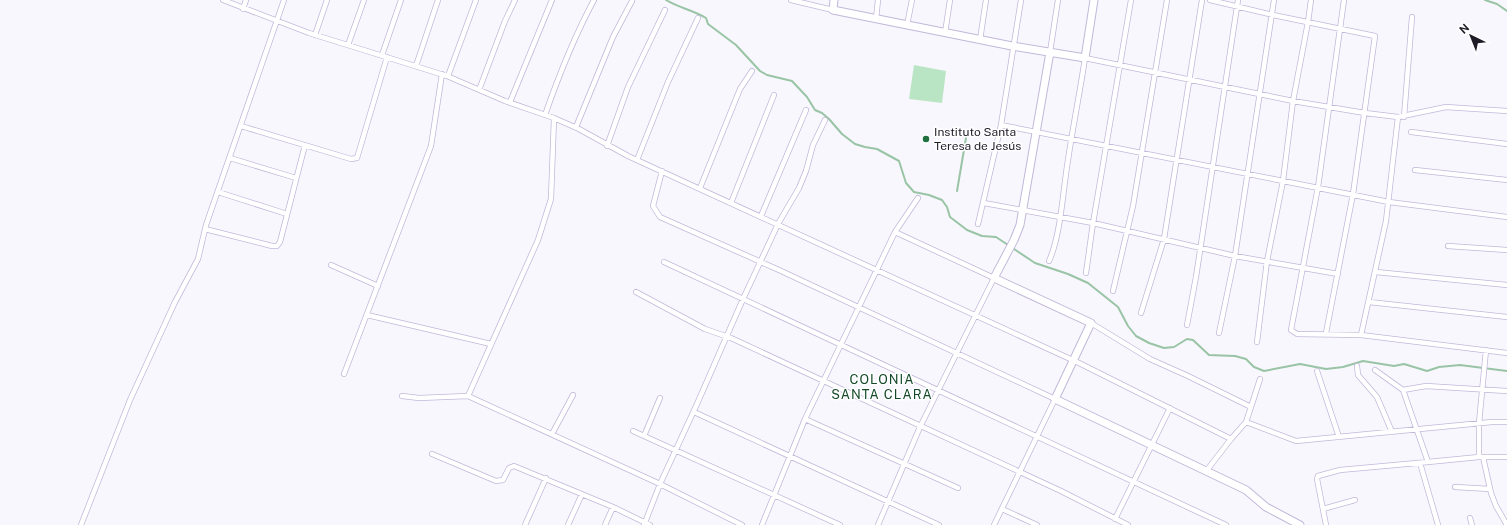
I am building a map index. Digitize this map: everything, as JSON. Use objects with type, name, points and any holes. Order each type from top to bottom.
[{"type":"street","points":[[223,0],[277,22],[315,35],[448,76],[479,90],[576,127],[607,146],[1073,360],[1231,439]]},
{"type":"street","points":[[244,9],[246,0]]},
{"type":"street","points":[[81,525],[130,400],[175,302],[198,259],[205,229],[284,0]]},
{"type":"street","points":[[315,35],[327,0]]},
{"type":"street","points":[[348,45],[364,0]]},
{"type":"street","points":[[241,126],[350,159],[357,158],[384,56],[401,0]]},
{"type":"street","points":[[416,66],[438,0]]},
{"type":"street","points":[[448,76],[476,0]]},
{"type":"street","points":[[479,90],[505,21],[515,0]]},
{"type":"street","points":[[510,102],[552,0]]},
{"type":"street","points":[[545,115],[561,68],[577,30],[594,0]]},
{"type":"street","points":[[791,0],[980,40],[1155,71],[1293,101],[1365,113],[1401,117],[1446,107],[1507,111]]},
{"type":"street","points":[[833,10],[834,0]]},
{"type":"street","points":[[876,19],[878,0]]},
{"type":"street","points":[[907,25],[912,0]]},
{"type":"street","points":[[945,33],[950,0]]},
{"type":"street","points":[[980,40],[986,0]]},
{"type":"street","points":[[978,224],[1001,125],[1012,46],[1021,0]]},
{"type":"street","points":[[878,525],[920,427],[1013,242],[1023,210],[1058,0]]},
{"type":"street","points":[[1049,261],[1052,254],[1059,217],[1094,0]]},
{"type":"street","points":[[1086,273],[1093,223],[1131,0]]},
{"type":"street","points":[[1113,291],[1128,230],[1167,0]]},
{"type":"street","points":[[1141,313],[1164,239],[1202,0]]},
{"type":"street","points":[[1210,0],[1273,15],[1375,36],[1353,194],[1326,333]]},
{"type":"street","points":[[1187,324],[1238,0]]},
{"type":"street","points":[[1219,333],[1235,256],[1273,15],[1274,0]]},
{"type":"street","points":[[1256,342],[1267,261],[1283,181],[1293,101],[1311,0]]},
{"type":"street","points":[[1344,0],[1318,187],[1291,330],[1297,334],[1361,334],[1507,352]]},
{"type":"street","points":[[576,127],[598,69],[632,1]]},
{"type":"street","points":[[607,146],[628,87],[666,10]]},
{"type":"street","points":[[1361,334],[1376,272],[1389,202],[1401,117],[1412,17]]},
{"type":"street","points":[[637,160],[668,82],[698,18]]},
{"type":"street","points":[[700,188],[740,89],[752,70]]},
{"type":"street","points":[[344,374],[431,146],[442,74]]},
{"type":"street","points":[[731,203],[774,95]]},
{"type":"street","points":[[761,216],[806,110]]},
{"type":"street","points":[[468,396],[538,240],[551,199],[554,118]]},
{"type":"street","points":[[432,454],[496,481],[503,480],[511,466],[546,478],[613,507],[646,524],[660,484],[694,412],[743,299],[778,224],[799,188],[814,145],[825,120]]},
{"type":"street","points":[[1001,125],[1389,202],[1507,217]]},
{"type":"street","points":[[1411,132],[1507,144]]},
{"type":"street","points":[[205,229],[277,246],[280,242],[305,145]]},
{"type":"street","points":[[230,158],[296,178]]},
{"type":"street","points":[[1415,170],[1507,180]]},
{"type":"street","points":[[662,171],[653,206],[660,217],[761,261],[1207,470],[1246,490],[1266,507],[1300,525]]},
{"type":"street","points":[[218,192],[287,214]]},
{"type":"street","points":[[762,525],[805,419],[895,232],[918,198]]},
{"type":"street","points":[[984,203],[1128,230],[1200,246],[1235,256],[1338,274]]},
{"type":"street","points":[[895,232],[1091,323],[1150,359],[1251,407]]},
{"type":"street","points":[[1448,246],[1507,250]]},
{"type":"street","points":[[664,262],[1037,435],[1226,525]]},
{"type":"street","points":[[331,265],[378,286]]},
{"type":"street","points":[[1376,272],[1507,285]]},
{"type":"street","points":[[636,292],[705,329],[727,337],[1020,472],[1128,525]]},
{"type":"street","points":[[1369,302],[1507,317]]},
{"type":"street","points":[[367,315],[491,344]]},
{"type":"street","points":[[994,525],[1091,323]]},
{"type":"street","points":[[1486,350],[1480,423],[1481,457],[1496,506],[1507,525]]},
{"type":"street","points":[[1357,366],[1358,375],[1377,397],[1392,432]]},
{"type":"street","points":[[1375,370],[1404,390],[1428,462]]},
{"type":"street","points":[[1318,371],[1339,437]]},
{"type":"street","points":[[1207,470],[1246,422],[1260,379]]},
{"type":"street","points":[[1404,390],[1426,386],[1507,391]]},
{"type":"street","points":[[552,434],[573,395]]},
{"type":"street","points":[[402,396],[419,398],[468,396],[660,484],[742,525]]},
{"type":"street","points":[[644,436],[660,398]]},
{"type":"street","points":[[1115,519],[1170,408]]},
{"type":"street","points":[[694,412],[939,525]]},
{"type":"street","points":[[805,419],[958,488]]},
{"type":"street","points":[[1246,422],[1296,441],[1480,423],[1507,422]]},
{"type":"street","points":[[633,431],[840,525]]},
{"type":"street","points":[[1326,525],[1317,479],[1318,476],[1340,470],[1481,457],[1507,457]]},
{"type":"street","points":[[1420,463],[1438,525]]},
{"type":"street","points":[[525,525],[546,478]]},
{"type":"street","points":[[1455,487],[1490,489]]},
{"type":"street","points":[[568,525],[582,494]]},
{"type":"street","points":[[1323,509],[1355,500]]},
{"type":"street","points":[[605,525],[613,507]]},
{"type":"street","points":[[1002,509],[1037,525]]},
{"type":"street","points":[[1470,518],[1472,525]]},
{"type":"green space","points":[[914,65],[946,71],[942,103],[909,99]]},
{"type":"waterway","points":[[666,0],[706,18],[708,24],[736,45],[760,71],[767,75],[792,81],[807,97],[815,110],[822,113],[842,134],[855,144],[877,149],[899,161],[906,183],[914,192],[929,195],[942,200],[947,207],[950,217],[967,230],[982,236],[996,237],[1035,263],[1068,274],[1088,283],[1118,307],[1128,326],[1136,336],[1149,343],[1164,348],[1174,347],[1187,339],[1193,340],[1209,355],[1235,356],[1246,359],[1254,367],[1264,371],[1300,364],[1326,369],[1343,367],[1363,361],[1394,366],[1404,364],[1427,371],[1439,367],[1460,365],[1507,371]]},
{"type":"waterway","points":[[1485,0],[1497,4],[1507,11]]},
{"type":"waterway","points":[[957,131],[967,132],[957,191]]},
{"type":"place","name":"Instituto Santa Teresa de Jesús","points":[[926,139]]},
{"type":"district","name":"COLONIA SANTA CLARA","points":[[882,386]]}]
